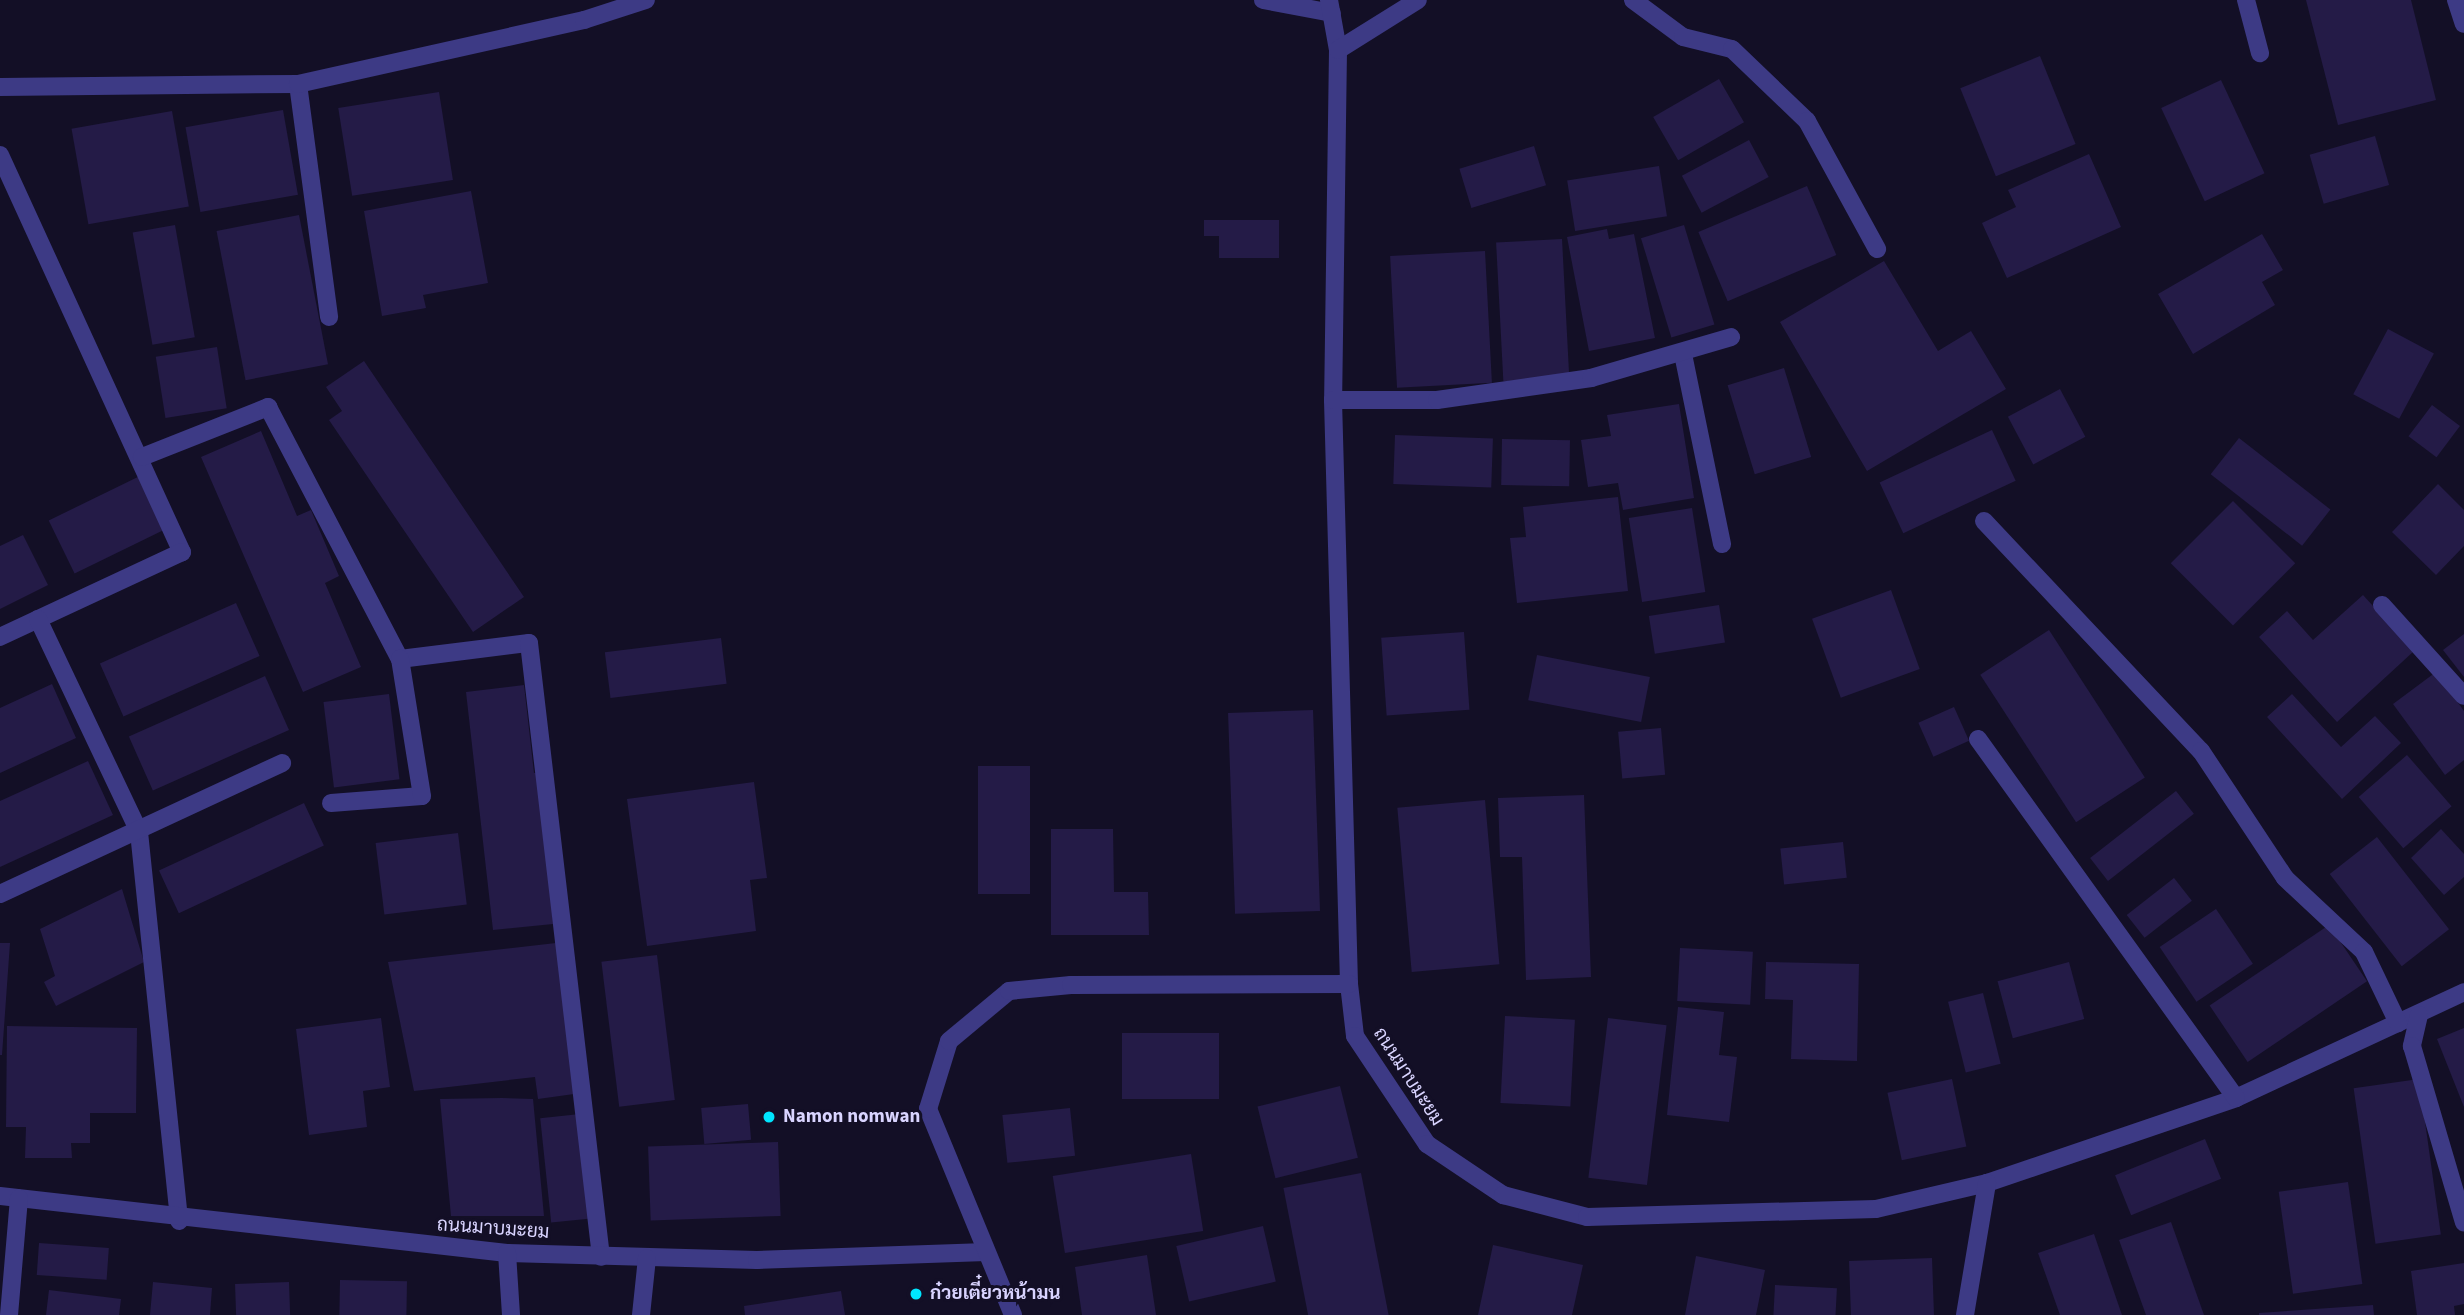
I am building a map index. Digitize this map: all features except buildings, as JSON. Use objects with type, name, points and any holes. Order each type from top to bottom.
[{"type":"street","points":[[0,87],[298,84],[584,20],[646,0]]},
{"type":"street","points":[[1263,0],[1330,7]]},
{"type":"street","points":[[1338,50],[1418,0]]},
{"type":"street","points":[[1633,0],[1683,37],[1732,49],[1807,121],[1877,248]]},
{"type":"street","points":[[2246,0],[2260,53]]},
{"type":"street","points":[[2456,0],[2464,24]]},
{"type":"street","name":"ถนนมาบมะยม","points":[[1330,7],[1338,50],[1334,400],[1349,984],[1355,1037],[1427,1144],[1503,1195],[1587,1217],[1877,1209],[1987,1183],[2236,1098],[2464,992]]},
{"type":"street","points":[[298,84],[329,317]]},
{"type":"street","points":[[0,155],[142,457],[182,552],[0,637]]},
{"type":"street","points":[[1334,400],[1437,400],[1591,378],[1683,354],[1731,337]]},
{"type":"street","points":[[1683,354],[1722,544]]},
{"type":"street","points":[[142,457],[268,407],[400,659],[422,796],[331,803]]},
{"type":"street","points":[[1984,520],[2201,751],[2285,878],[2364,953],[2398,1023]]},
{"type":"street","points":[[2382,604],[2464,696]]},
{"type":"street","points":[[38,619],[139,832],[178,1221]]},
{"type":"street","points":[[400,659],[529,643],[601,1257]]},
{"type":"street","points":[[1978,739],[2236,1098]]},
{"type":"street","points":[[0,894],[139,832],[282,763]]},
{"type":"street","points":[[1013,1315],[928,1109],[950,1041],[1009,991],[1070,985],[1349,984]]},
{"type":"street","points":[[2418,1015],[2413,1046],[2464,1223]]},
{"type":"street","points":[[1965,1315],[1987,1183]]},
{"type":"street","name":"ถนนมาบมะยม","points":[[0,1196],[178,1221],[507,1253],[647,1258],[986,1252]]},
{"type":"street","points":[[9,1315],[19,1198]]},
{"type":"street","points":[[507,1253],[511,1315]]},
{"type":"street","points":[[641,1315],[647,1258]]},
{"type":"place","name":"Namon nomwan","points":[[769,1117]]},
{"type":"place","name":"ก๋วยเตี๋ยวหน้ามน","points":[[916,1294]]}]
